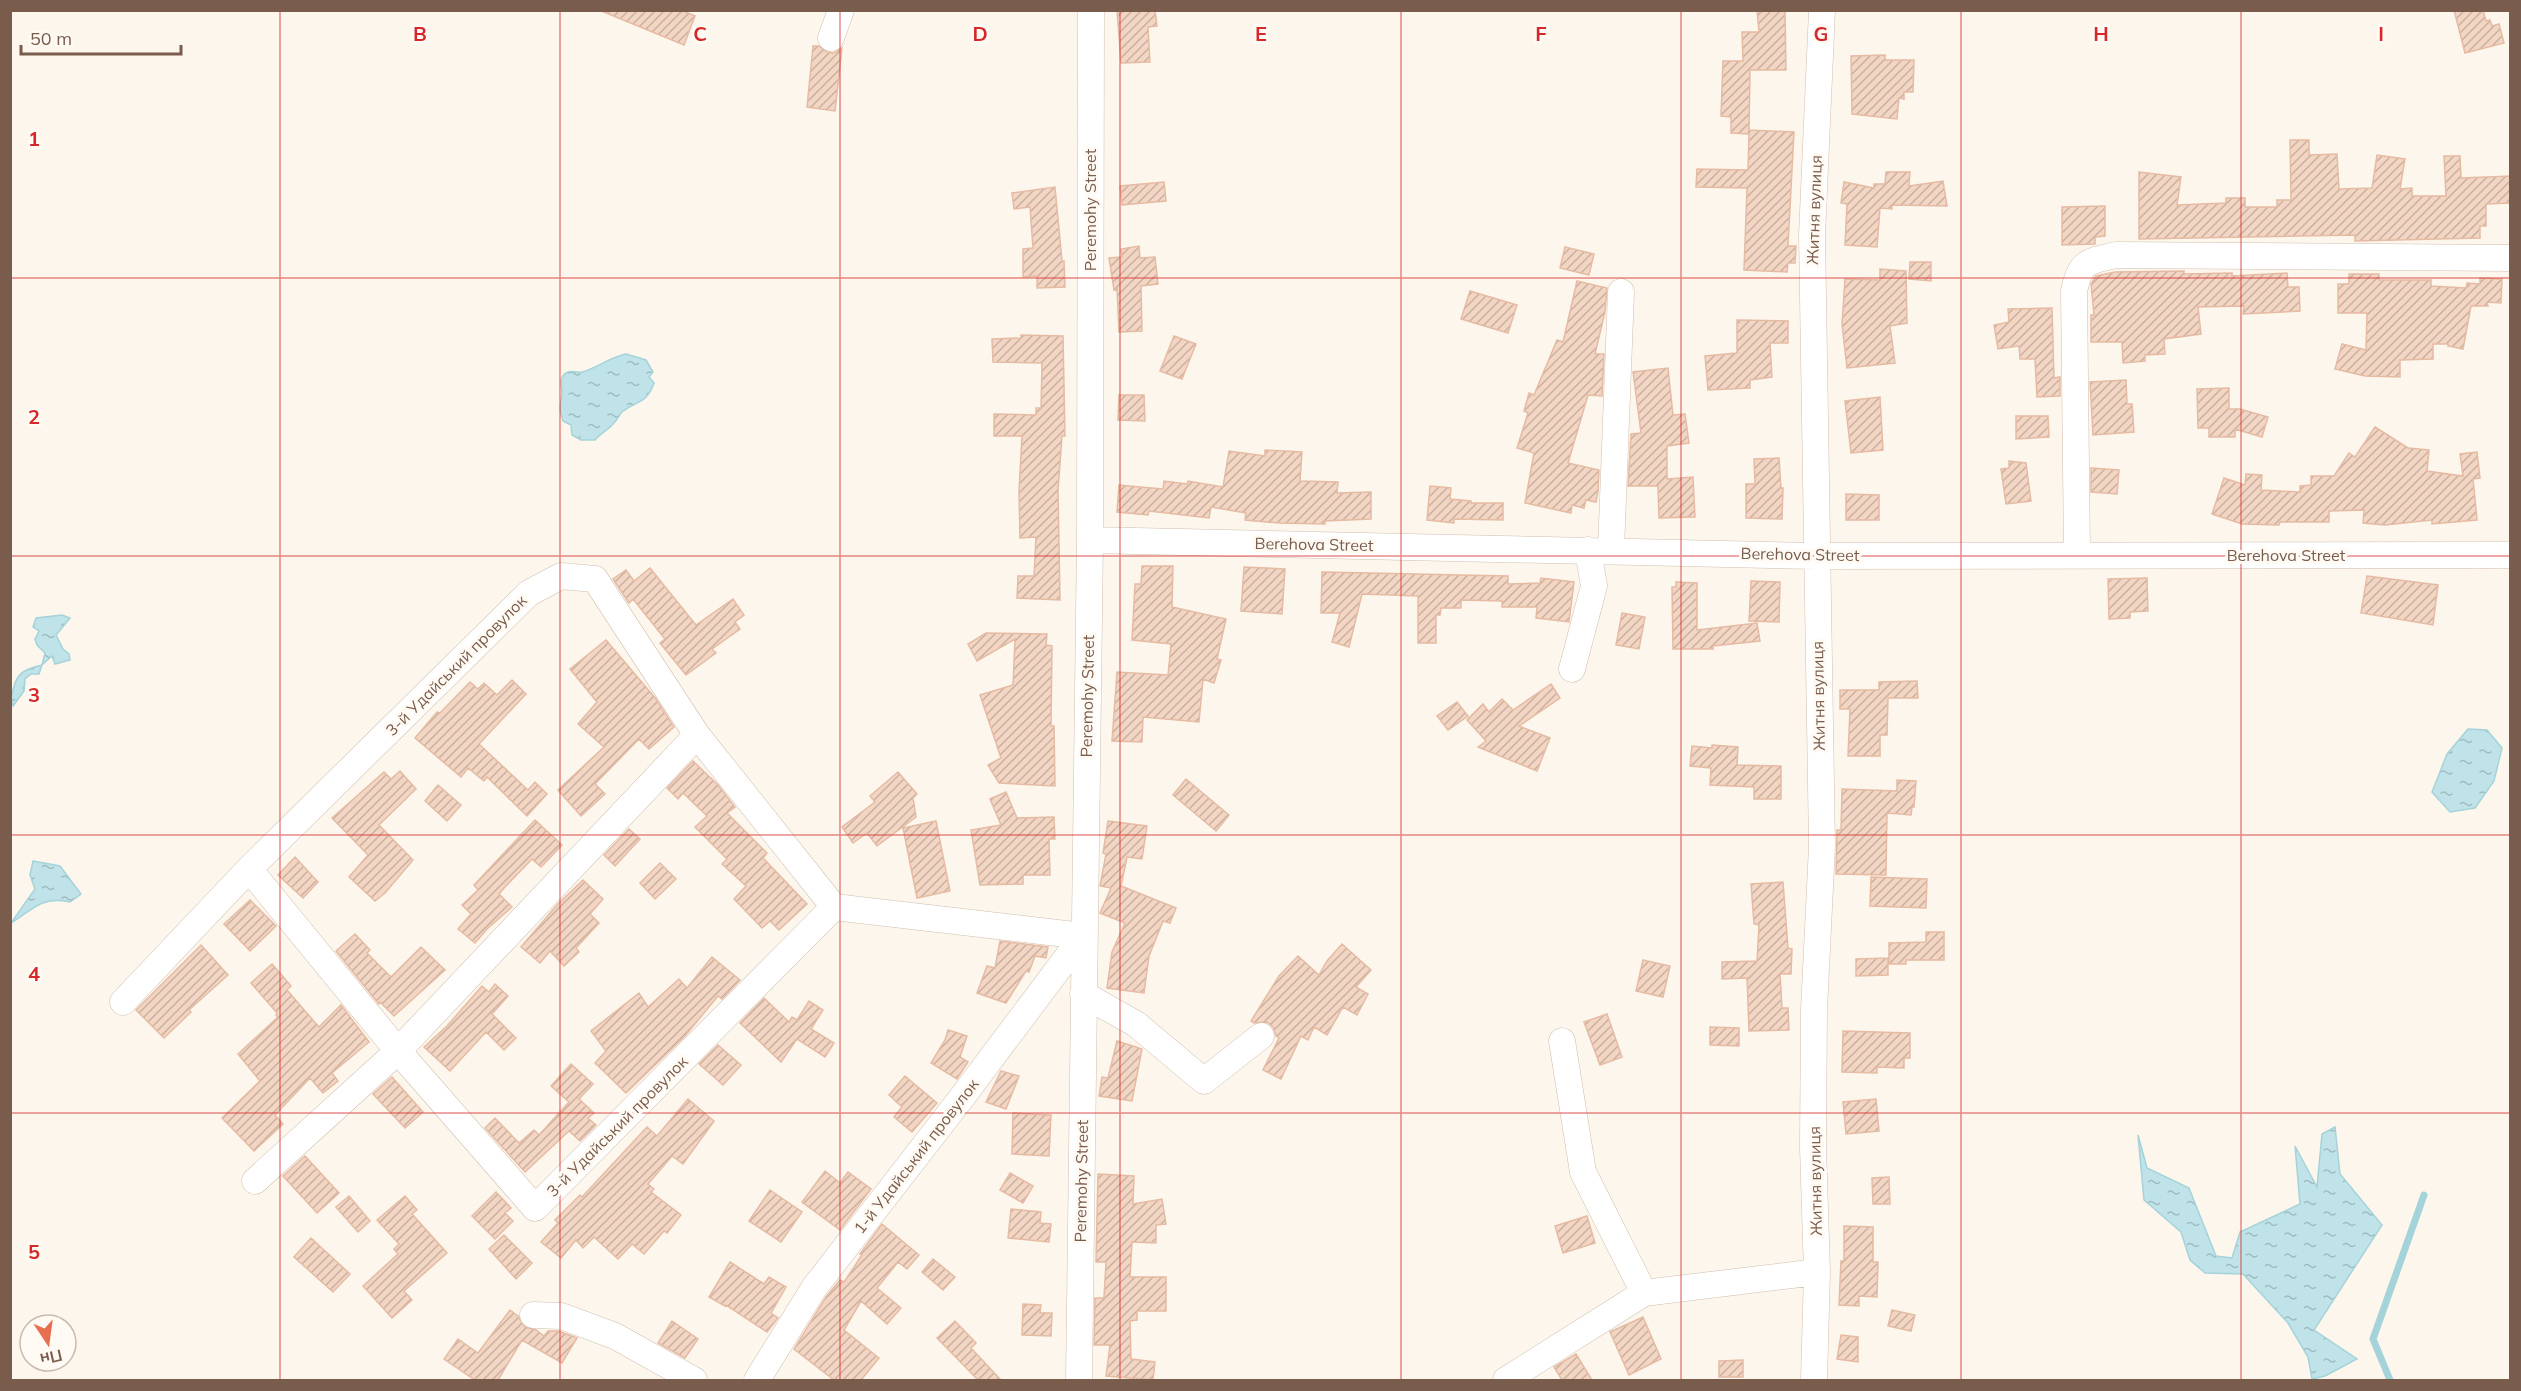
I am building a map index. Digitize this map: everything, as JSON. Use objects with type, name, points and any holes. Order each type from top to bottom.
[{"type":"street","points":[[831,38],[841,10]]},
{"type":"street","name":"Peremohy Street","points":[[1079,1380],[1083,936],[1090,540],[1091,10]]},
{"type":"street","name":"Житня вулиця","points":[[1814,1380],[1817,1272],[1813,1147],[1814,1010],[1822,846],[1815,556],[1812,235],[1822,10]]},
{"type":"street","points":[[2077,555],[2074,291],[2078,271],[2091,261],[2116,255],[2511,258]]},
{"type":"street","points":[[1572,669],[1594,586],[1599,550],[1621,292]]},
{"type":"street","name":"Berehova Street","points":[[1090,540],[1815,556],[2511,555]]},
{"type":"street","name":"3-й Удайський провулок","points":[[123,1002],[249,869],[529,593],[561,576],[595,579],[697,735],[834,907],[535,1208],[399,1051],[249,869]]},
{"type":"street","points":[[255,1181],[399,1051],[697,735]]},
{"type":"street","points":[[834,907],[1083,936]]},
{"type":"street","name":"1-й Удайський провулок","points":[[757,1380],[814,1288],[963,1096],[1083,936]]},
{"type":"street","points":[[1083,994],[1136,1024],[1204,1080],[1261,1036]]},
{"type":"street","points":[[1562,1041],[1583,1172],[1644,1293]]},
{"type":"street","points":[[1506,1380],[1644,1293],[1817,1272]]},
{"type":"street","points":[[533,1315],[561,1317],[615,1336],[694,1380]]},
{"type":"water","points":[[626,354],[646,360],[653,372],[649,377],[654,383],[648,395],[622,412],[614,423],[595,440],[581,440],[572,435],[571,425],[563,421],[560,406],[563,376],[570,371],[588,370]]},
{"type":"water","points":[[62,615],[70,618],[56,635],[63,649],[69,654],[70,660],[55,664],[52,656],[42,665],[45,653],[37,645],[35,639],[39,631],[33,627],[36,618]]},
{"type":"water","points":[[42,665],[39,674],[31,674],[25,679],[24,691],[13,706],[11,699],[19,675],[28,669]]},
{"type":"water","points":[[2468,729],[2487,730],[2502,748],[2494,781],[2475,808],[2450,812],[2432,792],[2447,754]]},
{"type":"water","points":[[33,861],[60,866],[81,894],[70,902],[45,902],[11,923],[35,889],[30,875]]},
{"type":"water","points":[[2335,1127],[2340,1174],[2382,1225],[2314,1330],[2357,1359],[2325,1376],[2312,1379],[2308,1357],[2288,1323],[2243,1274],[2205,1273],[2190,1260],[2181,1232],[2144,1200],[2138,1135],[2147,1168],[2189,1188],[2216,1256],[2232,1258],[2240,1232],[2300,1204],[2295,1146],[2317,1187],[2322,1134]]},
{"type":"building","points":[[599,10],[681,10],[695,16],[684,45]]},
{"type":"building","points":[[1117,10],[1155,10],[1157,26],[1148,27],[1150,62],[1121,63]]},
{"type":"building","points":[[1757,10],[1785,10],[1786,70],[1750,70],[1749,130],[1794,132],[1788,246],[1796,246],[1795,263],[1788,263],[1787,272],[1744,270],[1747,188],[1696,187],[1697,169],[1748,170],[1749,134],[1731,133],[1731,117],[1721,116],[1723,61],[1743,61],[1742,32],[1759,32]]},
{"type":"building","points":[[2454,10],[2483,10],[2486,21],[2490,20],[2492,26],[2499,24],[2504,43],[2465,53]]},
{"type":"building","points":[[813,46],[819,46],[827,52],[834,53],[842,48],[835,111],[807,107]]},
{"type":"building","points":[[1885,55],[1885,60],[1914,60],[1913,92],[1904,92],[1904,99],[1899,98],[1897,119],[1852,114],[1851,56]]},
{"type":"building","points":[[2290,140],[2309,140],[2309,155],[2337,154],[2339,189],[2372,188],[2377,155],[2405,159],[2400,189],[2412,188],[2412,196],[2446,196],[2444,156],[2460,156],[2461,178],[2511,176],[2511,203],[2486,204],[2486,226],[2480,226],[2480,238],[2355,241],[2355,235],[2139,239],[2139,172],[2181,177],[2177,205],[2226,203],[2226,198],[2245,198],[2245,207],[2277,207],[2277,200],[2291,200]]},
{"type":"building","points":[[1886,172],[1910,172],[1909,186],[1943,181],[1947,206],[1892,205],[1892,209],[1880,208],[1877,247],[1845,245],[1847,204],[1841,203],[1844,182],[1874,188],[1874,184],[1885,184]]},
{"type":"building","points":[[1164,182],[1166,201],[1122,205],[1120,186]]},
{"type":"building","points":[[1055,187],[1065,287],[1037,288],[1037,276],[1023,277],[1023,249],[1033,248],[1030,207],[1014,209],[1012,193]]},
{"type":"building","points":[[2105,206],[2105,236],[2095,237],[2095,244],[2062,245],[2062,207]]},
{"type":"building","points":[[1139,246],[1140,258],[1155,257],[1158,284],[1141,286],[1142,331],[1119,332],[1117,289],[1114,290],[1109,258],[1122,257],[1121,249]]},
{"type":"building","points":[[1565,247],[1594,254],[1589,275],[1560,268]]},
{"type":"building","points":[[1910,262],[1931,262],[1931,281],[1909,279]]},
{"type":"building","points":[[1880,269],[1906,271],[1907,323],[1890,326],[1895,363],[1847,368],[1842,324],[1845,279],[1880,280]]},
{"type":"building","points":[[2184,271],[2184,274],[2232,273],[2232,276],[2287,273],[2288,287],[2299,287],[2300,311],[2243,314],[2244,306],[2198,307],[2201,334],[2164,339],[2165,354],[2145,355],[2145,361],[2123,363],[2122,342],[2091,342],[2091,315],[2094,315],[2091,284],[2096,276],[2115,272]]},
{"type":"building","points":[[2349,274],[2379,274],[2379,280],[2431,280],[2431,286],[2466,288],[2467,283],[2480,284],[2480,278],[2502,279],[2501,303],[2487,302],[2488,306],[2471,306],[2463,349],[2448,346],[2448,344],[2433,344],[2433,359],[2400,360],[2400,377],[2365,376],[2335,369],[2342,344],[2366,350],[2367,313],[2338,313],[2338,284],[2349,284]]},
{"type":"building","points":[[1577,281],[1607,288],[1605,312],[1595,354],[1604,354],[1602,396],[1588,395],[1568,463],[1599,470],[1598,491],[1596,502],[1586,500],[1584,508],[1572,505],[1571,513],[1525,503],[1534,453],[1517,448],[1528,413],[1524,411],[1529,393],[1534,395],[1557,340],[1563,342]]},
{"type":"building","points":[[1470,291],[1517,305],[1508,333],[1461,319]]},
{"type":"building","points":[[2052,308],[2054,378],[2060,377],[2060,396],[2037,397],[2035,359],[2020,359],[2019,346],[1998,349],[1994,325],[2009,322],[2008,309]]},
{"type":"building","points":[[1737,320],[1788,321],[1788,343],[1770,343],[1772,377],[1750,380],[1750,388],[1708,390],[1705,356],[1737,353]]},
{"type":"building","points":[[1021,335],[1063,336],[1065,436],[1062,436],[1058,490],[1060,600],[1017,598],[1018,576],[1034,576],[1036,537],[1020,538],[1019,491],[1022,436],[994,436],[994,414],[1036,415],[1036,408],[1041,408],[1042,363],[993,362],[992,339],[1021,338]]},
{"type":"building","points":[[1174,336],[1196,344],[1182,379],[1160,371]]},
{"type":"building","points":[[1668,368],[1673,415],[1685,414],[1689,443],[1667,446],[1667,479],[1693,477],[1695,517],[1659,518],[1658,486],[1628,486],[1631,434],[1641,433],[1633,372]]},
{"type":"building","points":[[2126,380],[2127,404],[2132,404],[2134,432],[2093,435],[2090,382]]},
{"type":"building","points":[[2229,388],[2229,409],[2240,409],[2268,417],[2262,437],[2235,429],[2235,437],[2209,437],[2209,428],[2198,428],[2197,389]]},
{"type":"building","points":[[1119,395],[1144,395],[1145,421],[1118,420]]},
{"type":"building","points":[[1880,397],[1883,450],[1851,453],[1845,401]]},
{"type":"building","points":[[2016,416],[2048,416],[2049,437],[2016,439]]},
{"type":"building","points":[[2375,427],[2408,448],[2429,450],[2427,471],[2463,476],[2460,454],[2477,452],[2480,478],[2473,479],[2477,520],[2432,524],[2432,520],[2385,525],[2363,523],[2364,510],[2329,511],[2329,522],[2280,522],[2279,525],[2242,524],[2212,514],[2224,478],[2245,485],[2246,474],[2262,475],[2261,490],[2300,492],[2300,486],[2311,485],[2311,476],[2334,476],[2349,453],[2355,457]]},
{"type":"building","points":[[1265,450],[1302,452],[1300,481],[1338,482],[1337,493],[1371,492],[1371,519],[1325,521],[1325,524],[1279,523],[1245,520],[1246,513],[1211,507],[1209,518],[1149,511],[1148,515],[1117,512],[1119,485],[1163,489],[1164,481],[1187,484],[1188,481],[1223,487],[1229,451],[1265,456]]},
{"type":"building","points":[[1779,458],[1781,488],[1783,488],[1782,519],[1746,518],[1746,484],[1755,484],[1754,459]]},
{"type":"building","points":[[2009,461],[2026,463],[2031,501],[2006,504],[2001,469],[2009,468]]},
{"type":"building","points":[[2091,468],[2119,470],[2117,494],[2091,492]]},
{"type":"building","points":[[1430,486],[1451,488],[1450,499],[1471,501],[1471,503],[1503,503],[1503,520],[1454,519],[1454,523],[1427,520]]},
{"type":"building","points":[[1846,494],[1879,495],[1879,520],[1846,520]]},
{"type":"building","points":[[1142,566],[1173,566],[1172,607],[1226,619],[1217,659],[1221,660],[1214,683],[1203,679],[1199,722],[1143,717],[1142,742],[1112,741],[1117,672],[1168,675],[1171,644],[1132,640],[1135,584],[1141,584]]},
{"type":"building","points":[[1244,567],[1285,569],[1282,614],[1241,611]]},
{"type":"building","points":[[650,568],[696,625],[733,599],[744,615],[735,622],[740,629],[712,649],[716,653],[686,675],[660,643],[665,639],[633,599],[629,603],[613,579],[626,570],[634,581]]},
{"type":"building","points":[[1322,572],[1508,576],[1508,584],[1540,583],[1541,578],[1574,582],[1569,622],[1536,618],[1537,607],[1502,607],[1502,601],[1461,600],[1461,608],[1441,608],[1440,615],[1436,615],[1436,643],[1418,643],[1418,596],[1362,594],[1349,647],[1332,642],[1340,613],[1321,613]]},
{"type":"building","points":[[2367,576],[2438,585],[2433,625],[2361,613]]},
{"type":"building","points":[[2147,578],[2148,611],[2130,612],[2130,618],[2109,619],[2108,579]]},
{"type":"building","points":[[1751,581],[1780,582],[1779,622],[1749,621]]},
{"type":"building","points":[[1676,582],[1697,583],[1697,630],[1757,623],[1760,641],[1713,646],[1713,649],[1673,649],[1672,587],[1676,587]]},
{"type":"building","points":[[1622,613],[1645,617],[1639,649],[1616,645]]},
{"type":"building","points":[[986,633],[1047,634],[1046,645],[1052,646],[1051,726],[1054,726],[1055,786],[999,783],[988,765],[1001,758],[980,695],[1013,685],[1015,639],[977,661],[968,644]]},
{"type":"building","points":[[606,640],[656,699],[674,727],[649,749],[639,739],[595,784],[605,794],[581,816],[558,790],[604,747],[578,724],[597,702],[570,669]]},
{"type":"building","points":[[512,680],[526,694],[479,744],[528,790],[535,782],[547,794],[527,816],[487,777],[484,781],[468,768],[461,777],[415,738],[437,712],[440,713],[470,682],[478,689],[484,683],[497,695]]},
{"type":"building","points":[[1917,681],[1918,698],[1888,698],[1887,735],[1880,735],[1880,756],[1848,756],[1850,709],[1840,709],[1840,690],[1879,690],[1879,682]]},
{"type":"building","points":[[1551,684],[1560,698],[1519,726],[1550,738],[1537,771],[1478,747],[1486,741],[1467,720],[1483,704],[1489,712],[1502,699],[1513,710]]},
{"type":"building","points":[[1457,702],[1468,716],[1448,730],[1437,716]]},
{"type":"building","points":[[1712,745],[1738,747],[1737,765],[1781,766],[1781,799],[1754,799],[1754,787],[1710,785],[1711,768],[1690,766],[1692,746],[1712,748]]},
{"type":"building","points":[[693,761],[718,785],[735,807],[727,813],[767,853],[763,858],[807,904],[779,930],[770,921],[762,928],[734,899],[746,886],[722,864],[727,859],[695,827],[707,816],[683,793],[678,799],[667,788]]},
{"type":"building","points":[[400,771],[416,789],[379,825],[413,860],[385,893],[375,901],[349,877],[368,855],[332,818],[384,772],[391,779]]},
{"type":"building","points":[[898,772],[917,794],[913,798],[916,817],[877,846],[867,833],[853,843],[842,827],[875,802],[870,796]]},
{"type":"building","points":[[1186,779],[1229,815],[1216,831],[1173,795]]},
{"type":"building","points":[[1897,780],[1916,781],[1914,807],[1912,807],[1911,815],[1887,813],[1886,875],[1836,874],[1837,830],[1841,830],[1842,789],[1897,791]]},
{"type":"building","points":[[438,785],[461,805],[447,821],[425,801]]},
{"type":"building","points":[[1006,792],[1017,818],[1054,817],[1055,839],[1049,839],[1050,875],[1023,875],[1023,884],[980,885],[971,830],[1001,825],[990,799]]},
{"type":"building","points":[[535,820],[562,845],[541,867],[532,859],[505,887],[499,894],[512,907],[475,943],[458,929],[471,914],[462,905],[478,890],[474,885]]},
{"type":"building","points":[[936,821],[950,891],[917,898],[903,828]]},
{"type":"building","points":[[1108,821],[1147,826],[1142,859],[1127,857],[1121,886],[1176,908],[1170,923],[1163,921],[1149,956],[1144,993],[1107,988],[1112,952],[1125,923],[1100,913],[1111,888],[1100,886],[1106,854],[1103,853]]},
{"type":"building","points":[[629,829],[640,839],[615,866],[604,855]]},
{"type":"building","points":[[295,857],[318,882],[303,898],[278,875]]},
{"type":"building","points":[[660,863],[676,879],[655,899],[640,883]]},
{"type":"building","points":[[1871,877],[1927,879],[1926,908],[1870,906]]},
{"type":"building","points":[[583,880],[603,899],[590,914],[599,923],[576,948],[579,952],[564,966],[550,951],[540,963],[521,947],[557,905]]},
{"type":"building","points":[[1783,882],[1788,948],[1792,949],[1791,974],[1780,974],[1782,1008],[1788,1008],[1789,1030],[1749,1031],[1747,978],[1722,979],[1722,962],[1757,961],[1759,925],[1754,924],[1751,884]]},
{"type":"building","points":[[250,900],[276,926],[250,951],[224,924]]},
{"type":"building","points":[[1926,932],[1944,932],[1944,960],[1906,960],[1906,964],[1889,964],[1889,943],[1926,942]]},
{"type":"building","points":[[355,934],[370,950],[367,953],[391,977],[421,947],[445,970],[394,1016],[380,1002],[379,1004],[336,951]]},
{"type":"building","points":[[1000,941],[1048,947],[1046,958],[1035,956],[1029,972],[1026,971],[1006,1003],[977,993],[987,966],[995,968]]},
{"type":"building","points":[[1342,944],[1371,970],[1356,987],[1368,994],[1357,1015],[1343,1007],[1327,1035],[1314,1027],[1308,1040],[1301,1036],[1281,1079],[1263,1070],[1279,1038],[1267,1022],[1254,1023],[1251,1021],[1279,976],[1298,956],[1319,975],[1327,961]]},
{"type":"building","points":[[201,945],[228,975],[189,1010],[191,1012],[164,1038],[136,1010]]},
{"type":"building","points":[[712,957],[740,980],[722,999],[718,996],[685,1036],[626,1093],[595,1063],[606,1051],[591,1031],[639,993],[648,1007],[679,979],[687,988]]},
{"type":"building","points":[[1888,958],[1888,975],[1856,976],[1856,959]]},
{"type":"building","points":[[1643,960],[1670,966],[1663,997],[1636,991]]},
{"type":"building","points":[[272,964],[291,986],[287,990],[319,1027],[341,1005],[369,1042],[332,1073],[338,1081],[323,1093],[310,1078],[275,1115],[283,1124],[254,1151],[222,1118],[260,1081],[238,1054],[278,1017],[251,983]]},
{"type":"building","points":[[495,984],[508,996],[492,1014],[516,1038],[504,1050],[486,1032],[450,1071],[424,1047],[447,1026],[482,986],[489,992]]},
{"type":"building","points":[[764,998],[789,1022],[792,1017],[797,1020],[809,1001],[823,1010],[811,1029],[834,1043],[825,1057],[797,1039],[781,1062],[740,1023]]},
{"type":"building","points":[[1607,1014],[1622,1057],[1600,1065],[1584,1022]]},
{"type":"building","points":[[1710,1027],[1739,1028],[1739,1046],[1710,1045]]},
{"type":"building","points":[[948,1030],[967,1036],[960,1057],[968,1062],[957,1079],[931,1063],[945,1040]]},
{"type":"building","points":[[1843,1031],[1910,1033],[1910,1058],[1904,1058],[1904,1068],[1877,1067],[1877,1073],[1842,1072]]},
{"type":"building","points":[[1117,1041],[1142,1049],[1132,1101],[1099,1096],[1102,1077],[1108,1078]]},
{"type":"building","points":[[718,1045],[741,1065],[723,1085],[699,1064]]},
{"type":"building","points":[[571,1064],[593,1084],[579,1099],[594,1113],[588,1118],[596,1125],[580,1141],[569,1131],[525,1172],[485,1128],[495,1118],[519,1143],[534,1130],[539,1135],[569,1102],[551,1086]]},
{"type":"building","points":[[1001,1071],[1019,1076],[1006,1109],[986,1102]]},
{"type":"building","points":[[905,1076],[937,1103],[912,1132],[894,1117],[902,1107],[889,1095]]},
{"type":"building","points":[[392,1077],[423,1112],[405,1128],[373,1094]]},
{"type":"building","points":[[688,1099],[714,1121],[683,1164],[672,1156],[648,1184],[654,1189],[651,1192],[681,1215],[667,1233],[664,1231],[644,1254],[632,1244],[618,1259],[594,1237],[583,1248],[576,1240],[561,1258],[541,1242],[558,1223],[555,1220],[580,1195],[582,1197],[647,1127],[657,1136]]},
{"type":"building","points":[[1876,1099],[1879,1131],[1846,1134],[1843,1102]]},
{"type":"building","points":[[1013,1113],[1051,1115],[1049,1156],[1012,1154]]},
{"type":"building","points":[[305,1156],[339,1193],[317,1213],[283,1176]]},
{"type":"building","points":[[825,1171],[840,1183],[848,1172],[871,1189],[840,1230],[802,1202]]},
{"type":"building","points":[[1010,1173],[1033,1186],[1023,1203],[1000,1190]]},
{"type":"building","points":[[1098,1174],[1134,1176],[1133,1204],[1162,1199],[1166,1224],[1156,1225],[1156,1243],[1132,1242],[1130,1277],[1166,1277],[1166,1311],[1137,1311],[1137,1320],[1130,1321],[1131,1359],[1155,1362],[1153,1380],[1106,1376],[1110,1345],[1094,1345],[1095,1298],[1104,1298],[1106,1262],[1096,1262]]},
{"type":"building","points":[[1889,1177],[1890,1204],[1873,1204],[1872,1178]]},
{"type":"building","points":[[770,1190],[802,1212],[781,1242],[749,1221]]},
{"type":"building","points":[[496,1192],[511,1208],[505,1213],[513,1221],[495,1239],[472,1216]]},
{"type":"building","points":[[349,1196],[370,1221],[358,1232],[336,1207]]},
{"type":"building","points":[[405,1196],[417,1210],[412,1214],[447,1253],[404,1291],[412,1300],[392,1318],[363,1286],[398,1254],[394,1249],[399,1244],[377,1220]]},
{"type":"building","points":[[1011,1209],[1041,1212],[1040,1223],[1051,1224],[1049,1242],[1008,1238]]},
{"type":"building","points":[[1587,1216],[1595,1243],[1563,1253],[1555,1226]]},
{"type":"building","points":[[882,1224],[919,1255],[907,1269],[898,1262],[877,1288],[901,1308],[887,1324],[861,1301],[844,1330],[879,1358],[861,1380],[834,1380],[794,1349],[826,1297],[840,1280],[844,1282],[862,1255],[860,1254]]},
{"type":"building","points":[[1844,1226],[1873,1227],[1873,1262],[1878,1262],[1877,1297],[1859,1296],[1859,1306],[1839,1305],[1841,1261],[1844,1261]]},
{"type":"building","points":[[504,1235],[532,1263],[516,1279],[489,1249]]},
{"type":"building","points":[[311,1238],[350,1274],[333,1292],[294,1257]]},
{"type":"building","points":[[933,1259],[955,1277],[943,1290],[922,1272]]},
{"type":"building","points":[[730,1262],[764,1284],[769,1277],[786,1287],[771,1313],[778,1318],[767,1332],[726,1305],[709,1297]]},
{"type":"building","points":[[1023,1304],[1041,1305],[1040,1313],[1052,1313],[1051,1336],[1022,1335]]},
{"type":"building","points":[[510,1310],[518,1316],[525,1327],[536,1330],[544,1336],[548,1331],[558,1331],[577,1338],[562,1363],[522,1340],[498,1380],[475,1380],[444,1359],[458,1339],[478,1353]]},
{"type":"building","points":[[1892,1310],[1915,1315],[1911,1331],[1888,1326]]},
{"type":"building","points":[[1643,1317],[1661,1359],[1629,1375],[1610,1332]]},
{"type":"building","points":[[672,1321],[698,1339],[685,1358],[658,1343]]},
{"type":"building","points":[[955,1321],[976,1343],[971,1348],[1001,1380],[978,1380],[937,1338]]},
{"type":"building","points":[[1841,1335],[1858,1337],[1858,1362],[1837,1359]]},
{"type":"building","points":[[1576,1354],[1592,1380],[1562,1380],[1554,1367]]},
{"type":"building","points":[[1743,1360],[1743,1377],[1719,1377],[1719,1361]]},
{"type":"waterway","points":[[2390,1380],[2373,1339],[2424,1195]]}]
